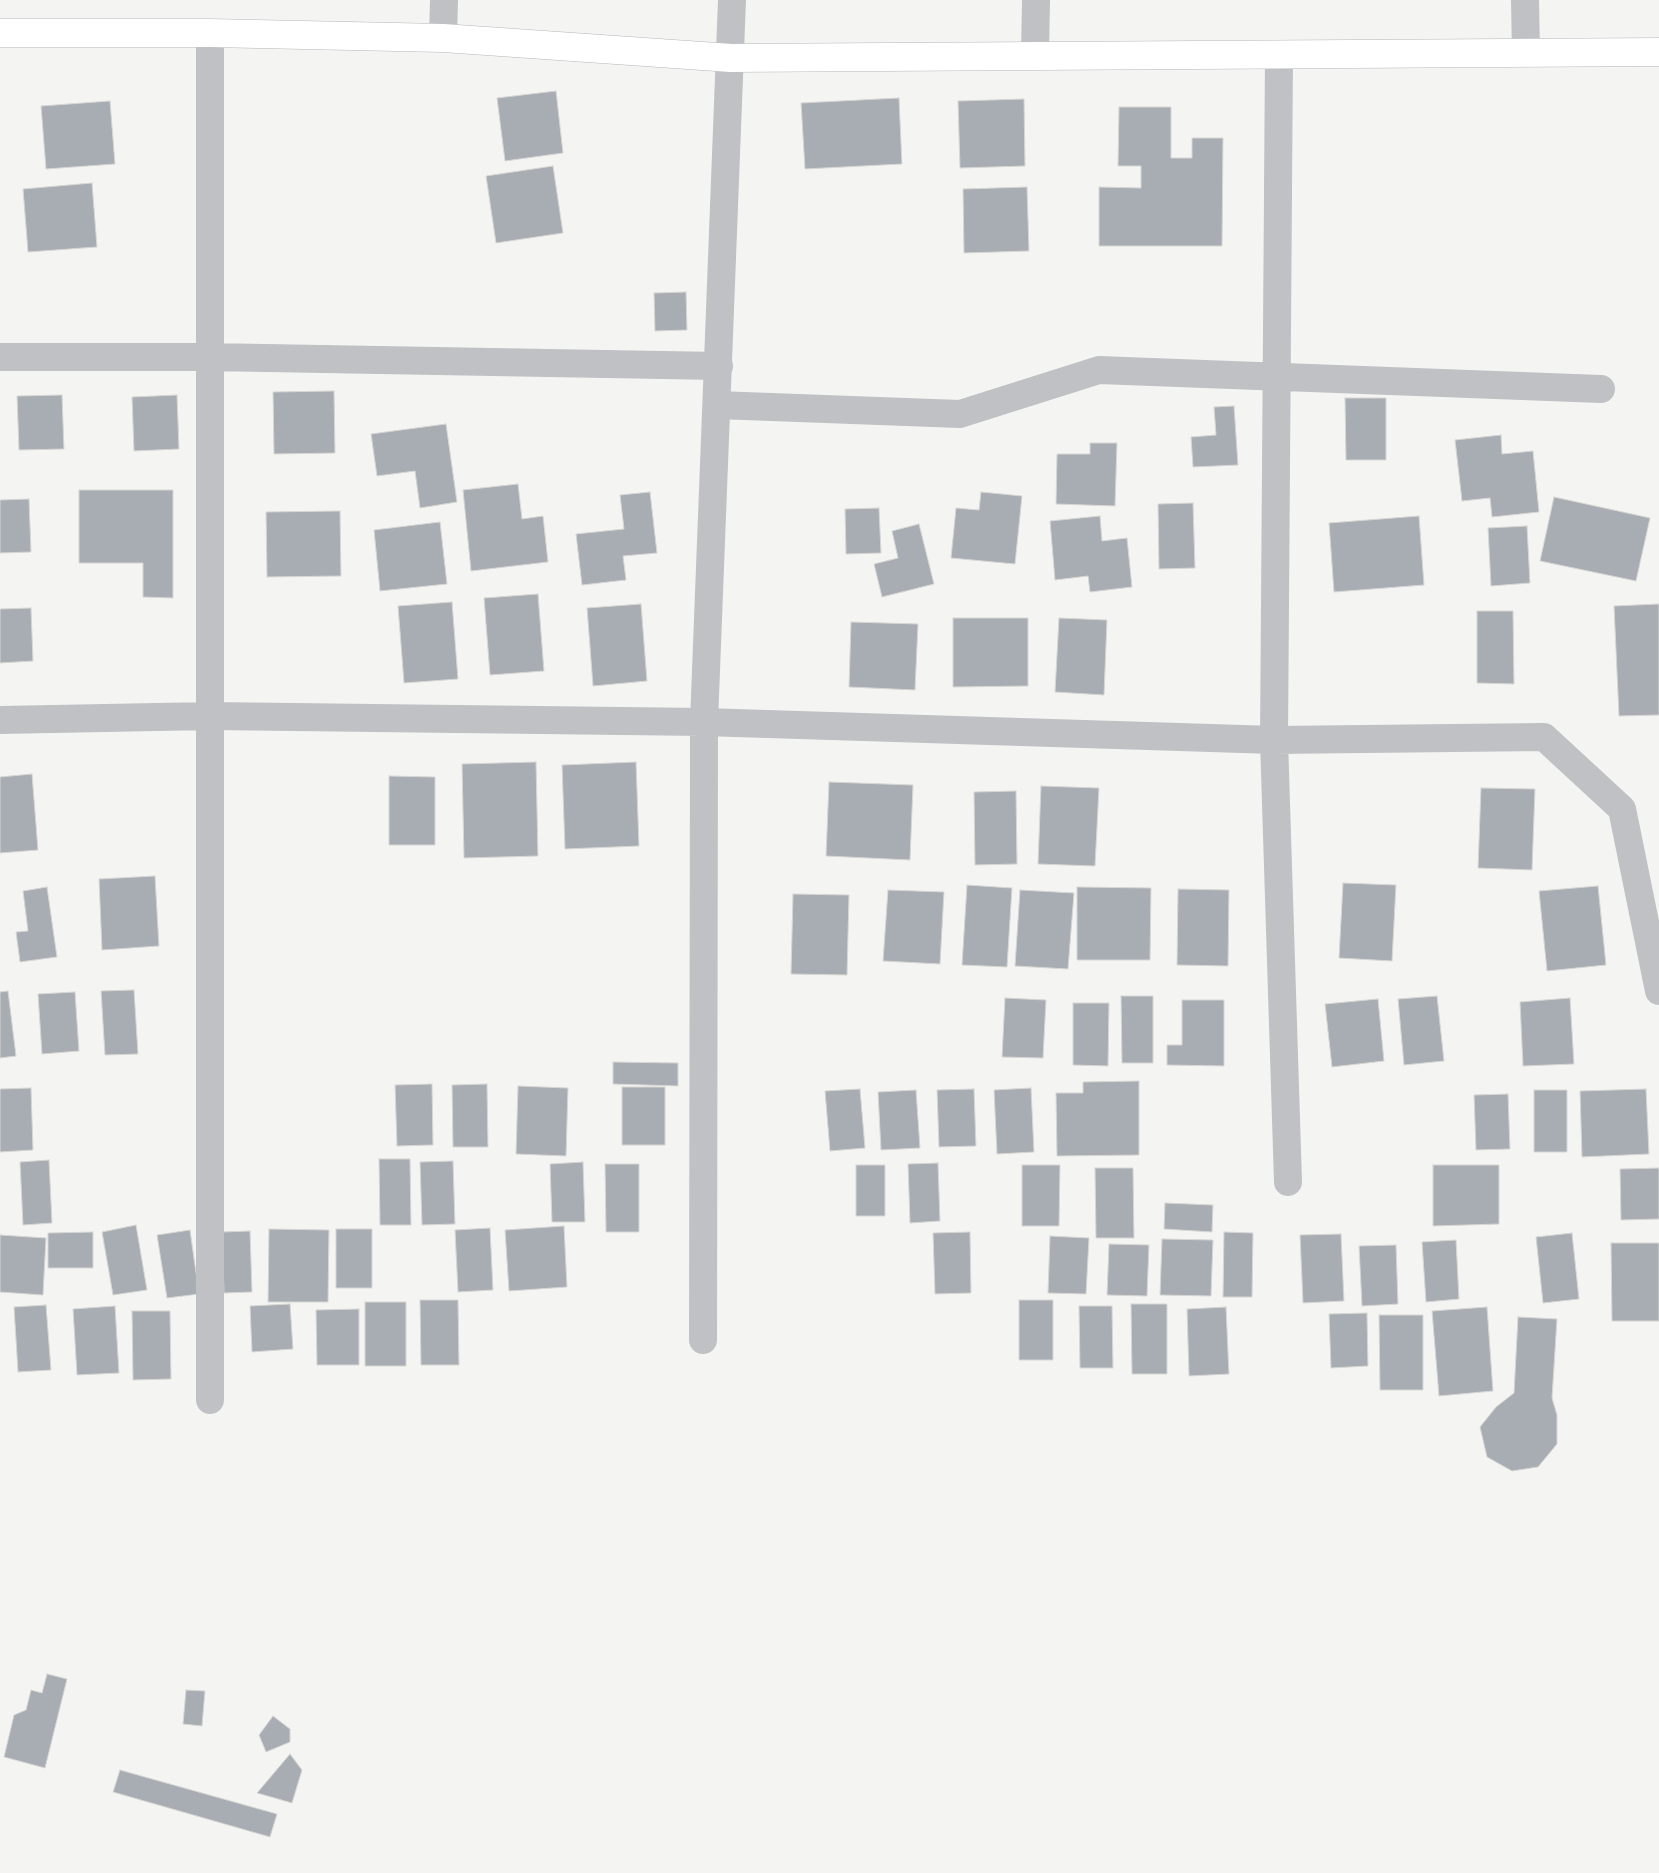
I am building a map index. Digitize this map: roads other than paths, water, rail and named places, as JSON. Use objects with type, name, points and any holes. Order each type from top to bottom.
[{"type":"street","points":[[443,38],[444,0]]},
{"type":"street","points":[[703,1340],[704,722],[732,0]]},
{"type":"street","points":[[1035,56],[1036,0]]},
{"type":"street","points":[[1525,0],[1526,53]]},
{"type":"street","points":[[0,33],[210,33],[443,38],[731,58],[1659,52]]},
{"type":"street","points":[[210,33],[210,1400]]},
{"type":"street","points":[[1279,54],[1274,740],[1288,1182]]},
{"type":"street","points":[[0,357],[210,356],[719,366]]},
{"type":"street","points":[[717,405],[960,414],[1099,370],[1601,389]]},
{"type":"street","points":[[0,720],[210,716],[704,722],[1274,740],[1544,738],[1622,809],[1659,991]]}]
